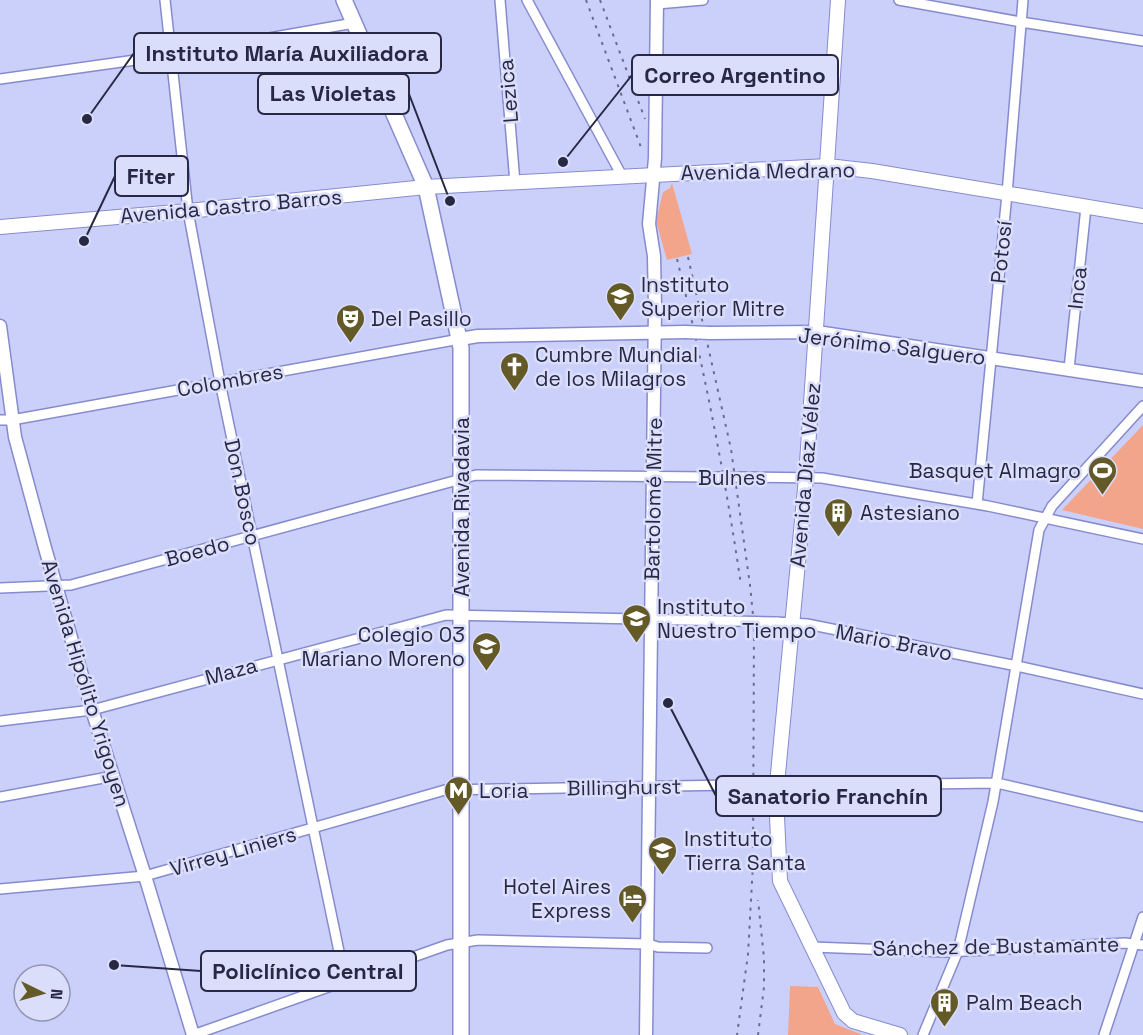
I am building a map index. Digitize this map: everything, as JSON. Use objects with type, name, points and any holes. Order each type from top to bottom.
[{"type":"main road","name":"Avenida Rivadavia","points":[[344,0],[426,186],[460,339],[461,1035]]},
{"type":"main road","name":"Avenida Díaz Vélez","points":[[838,0],[806,478],[771,786],[780,881],[841,1008],[853,1021],[900,1035]]},
{"type":"main road","name":"Avenida Medrano","points":[[426,186],[828,166],[855,168],[1143,216]]},
{"type":"main road","name":"Avenida Castro Barros","points":[[0,226],[188,211],[426,186]]},
{"type":"street","name":"Don Bosco","points":[[165,0],[188,211],[220,382],[345,980]]},
{"type":"street","name":"Lezica","points":[[500,0],[515,183]]},
{"type":"street","points":[[527,0],[622,176]]},
{"type":"street","points":[[657,2],[703,0]]},
{"type":"street","points":[[899,0],[1143,41]]},
{"type":"street","name":"Potosí","points":[[977,504],[1023,0]]},
{"type":"street","name":"Bartolomé Mitre","points":[[646,1035],[654,477],[654,256],[649,224],[654,174],[657,2]]},
{"type":"street","points":[[0,80],[171,55],[354,23]]},
{"type":"street","name":"Inca","points":[[1069,369],[1086,207]]},
{"type":"street","name":"Avenida Hipólito Yrigoyen","points":[[0,326],[6,420],[15,437],[92,710],[193,1035]]},
{"type":"street","name":"Jerónimo Salguero","points":[[460,339],[478,336],[817,332],[1143,381]]},
{"type":"street","name":"Colombres","points":[[6,420],[460,339]]},
{"type":"street","points":[[923,1035],[958,951],[997,783],[1039,530],[1052,506],[1143,406]]},
{"type":"street","name":"Bulnes","points":[[461,480],[476,476],[822,478],[977,504],[1143,539]]},
{"type":"street","name":"Boedo","points":[[0,588],[71,585],[461,480]]},
{"type":"street","name":"Maza","points":[[0,721],[92,710],[446,615],[461,616]]},
{"type":"street","name":"Mario Bravo","points":[[461,616],[807,624],[1143,694]]},
{"type":"street","points":[[0,797],[114,776]]},
{"type":"street","name":"Billinghurst","points":[[461,790],[997,783],[1143,817]]},
{"type":"street","name":"Virrey Liniers","points":[[0,889],[145,876],[445,790],[461,790]]},
{"type":"street","points":[[1104,1035],[1139,944],[1143,917]]},
{"type":"street","points":[[193,1035],[345,980],[462,942],[478,940],[648,944],[706,948]]},
{"type":"street","name":"Sánchez de Bustamante","points":[[812,947],[958,951],[1139,944]]},
{"type":"shaded area","points":[[672,183],[692,254],[667,260],[656,221],[663,192],[670,188]]},
{"type":"shaded area","points":[[1143,425],[1143,529],[1062,510]]},
{"type":"shaded area","points":[[790,986],[818,987],[835,1024],[863,1035],[788,1035]]},
{"type":"railway","points":[[586,0],[642,150]]},
{"type":"railway","points":[[600,0],[645,119]]},
{"type":"railway","points":[[688,257],[731,449],[754,625],[753,864],[748,954],[737,1035]]},
{"type":"railway","points":[[677,259],[713,422],[741,585]]},
{"type":"railway","points":[[758,900],[764,958],[764,987],[758,1035]]},
{"type":"place","name":"Instituto María Auxiliadora","points":[[87,119]]},
{"type":"place","name":"Correo Argentino","points":[[563,162]]},
{"type":"place","name":"Las Violetas","points":[[450,201]]},
{"type":"place","name":"Fiter","points":[[84,241]]},
{"type":"place","name":"Instituto Superior Mitre","points":[[620,322]]},
{"type":"place","name":"Del Pasillo","points":[[350,344]]},
{"type":"place","name":"Cumbre Mundial de los Milagros","points":[[514,392]]},
{"type":"place","name":"Basquet Almagro","points":[[1102,496]]},
{"type":"place","name":"Astesiano","points":[[839,538]]},
{"type":"place","name":"Instituto Nuestro Tiempo","points":[[636,644]]},
{"type":"place","name":"Colegio 03 Mariano Moreno","points":[[486,672]]},
{"type":"place","name":"Sanatorio Franchín","points":[[668,703]]},
{"type":"place","name":"Loria","points":[[458,816]]},
{"type":"place","name":"Instituto Tierra Santa","points":[[663,876]]},
{"type":"place","name":"Hotel Aires Express","points":[[632,924]]},
{"type":"place","name":"Policlínico Central","points":[[114,965]]},
{"type":"place","name":"Palm Beach","points":[[945,1028]]}]
